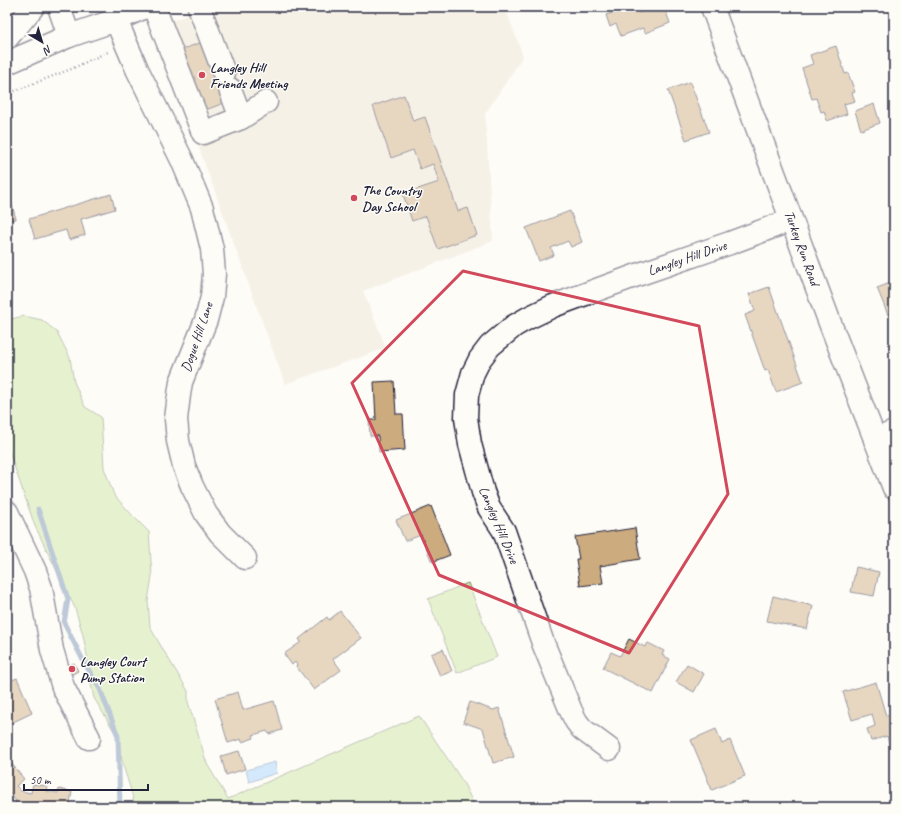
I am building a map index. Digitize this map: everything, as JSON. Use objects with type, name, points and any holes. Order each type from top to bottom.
[{"type":"street","points":[[7,38],[33,7]]},
{"type":"street","points":[[58,7],[69,36]]},
{"type":"street","points":[[7,63],[69,36],[116,20],[145,7]]},
{"type":"street","points":[[154,7],[203,133],[241,118],[266,102]]},
{"type":"street","points":[[199,7],[241,118]]},
{"type":"street","name":"Turkey Run Road","points":[[712,7],[830,323],[885,436],[894,488]]},
{"type":"street","name":"Dogue Hill Lane","points":[[116,20],[137,69],[182,160],[202,208],[207,228],[212,249],[214,274],[212,297],[206,320],[181,382],[176,419],[178,441],[184,466],[206,514],[220,533],[245,558]]},
{"type":"street","name":"Langley Hill Drive","points":[[609,749],[582,729],[571,711],[543,643],[504,531],[489,508],[483,492],[470,444],[466,418],[467,395],[473,373],[480,359],[490,346],[514,326],[528,318],[553,306],[791,220]]},
{"type":"street","points":[[7,512],[35,571],[41,588],[52,650],[63,687],[89,738]]},
{"type":"highlighted area","points":[[463,271],[699,326],[728,494],[629,653],[439,575],[352,383]]},
{"type":"shaded area","name":"The Country Day School","points":[[209,7],[505,7],[523,56],[485,114],[493,241],[363,291],[386,348],[285,384],[155,27]]},
{"type":"green space","points":[[24,316],[42,320],[57,332],[70,358],[74,382],[85,407],[101,417],[104,468],[114,495],[149,532],[152,576],[148,601],[150,627],[188,691],[188,702],[207,764],[228,799],[419,716],[463,782],[475,807],[135,807],[123,765],[117,736],[94,698],[83,635],[75,608],[35,526],[7,445],[7,320]]},
{"type":"green space","points":[[468,583],[497,657],[457,673],[428,599]]},
{"type":"water","points":[[275,762],[277,773],[249,782],[246,770]]},
{"type":"building","points":[[610,7],[636,7],[639,13],[653,7],[664,7],[670,23],[645,33],[643,28],[621,36],[616,24],[610,27],[606,15],[612,13]]},
{"type":"building","name":"Langley Hill Friends Meeting","points":[[202,42],[230,89],[224,103],[203,111],[181,50]]},
{"type":"building","points":[[836,46],[845,74],[848,73],[855,92],[852,93],[855,101],[844,104],[847,114],[827,121],[824,111],[821,112],[816,98],[812,99],[802,68],[813,64],[810,55]]},
{"type":"building","points":[[690,82],[709,132],[686,140],[668,90]]},
{"type":"building","points":[[404,95],[413,121],[425,117],[458,211],[468,208],[477,235],[438,249],[426,216],[412,221],[403,194],[439,182],[433,164],[420,169],[413,150],[391,158],[373,106]]},
{"type":"building","points":[[874,104],[880,123],[861,130],[855,111]]},
{"type":"building","points":[[7,187],[16,219],[7,221]]},
{"type":"building","points":[[111,194],[115,209],[81,219],[85,235],[69,240],[66,230],[35,239],[29,219]]},
{"type":"building","points":[[570,211],[582,242],[571,247],[568,241],[551,248],[554,255],[539,261],[526,228]]},
{"type":"building","points":[[893,282],[894,313],[888,315],[877,288]]},
{"type":"building","points":[[769,287],[803,382],[776,392],[768,370],[765,371],[745,315],[755,311],[749,294]]},
{"type":"building","points":[[394,381],[396,414],[403,414],[405,450],[379,452],[378,436],[370,436],[369,420],[376,420],[374,382]]},
{"type":"building","points":[[431,506],[450,555],[432,562],[421,535],[405,541],[396,520]]},
{"type":"building","points":[[635,528],[640,559],[600,566],[603,583],[580,586],[576,559],[579,559],[575,537]]},
{"type":"building","points":[[856,567],[879,572],[874,596],[851,592]]},
{"type":"building","points":[[773,596],[813,606],[807,629],[767,621]]},
{"type":"building","points":[[340,611],[361,638],[333,659],[341,670],[314,690],[296,666],[297,665],[295,662],[292,665],[284,654],[301,642],[299,639],[327,617],[329,620]]},
{"type":"building","points":[[629,639],[645,647],[648,643],[664,651],[662,655],[670,659],[653,693],[603,668],[611,652],[620,656]]},
{"type":"building","points":[[443,649],[452,671],[440,676],[431,654]]},
{"type":"building","name":"Langley Court Pump Station","points":[[74,663],[78,671],[71,675],[67,666]]},
{"type":"building","points":[[687,664],[704,674],[694,692],[676,682]]},
{"type":"building","points":[[7,669],[12,680],[17,678],[32,713],[7,725]]},
{"type":"building","points":[[876,682],[886,716],[894,714],[894,750],[891,751],[887,736],[871,741],[867,729],[875,726],[872,714],[852,720],[843,692]]},
{"type":"building","points":[[238,692],[243,710],[274,701],[282,730],[269,734],[267,731],[253,735],[254,738],[242,742],[241,739],[228,743],[215,699]]},
{"type":"building","points":[[470,702],[493,710],[499,708],[514,757],[493,763],[483,729],[463,722]]},
{"type":"building","points":[[716,729],[722,744],[730,740],[745,776],[712,790],[691,740]]},
{"type":"building","points":[[239,751],[245,769],[226,775],[221,756]]},
{"type":"building","points":[[7,758],[24,779],[16,786],[21,791],[31,793],[33,784],[47,786],[46,791],[58,793],[59,789],[72,792],[69,807],[14,807],[16,801],[7,790]]},
{"type":"waterway","points":[[38,509],[68,599],[64,623],[100,689],[118,736],[120,807]]},
{"type":"place","name":"Langley Hill Friends Meeting","points":[[202,75]]},
{"type":"place","name":"The Country Day School","points":[[354,198]]},
{"type":"place","name":"Langley Court Pump Station","points":[[72,669]]}]
